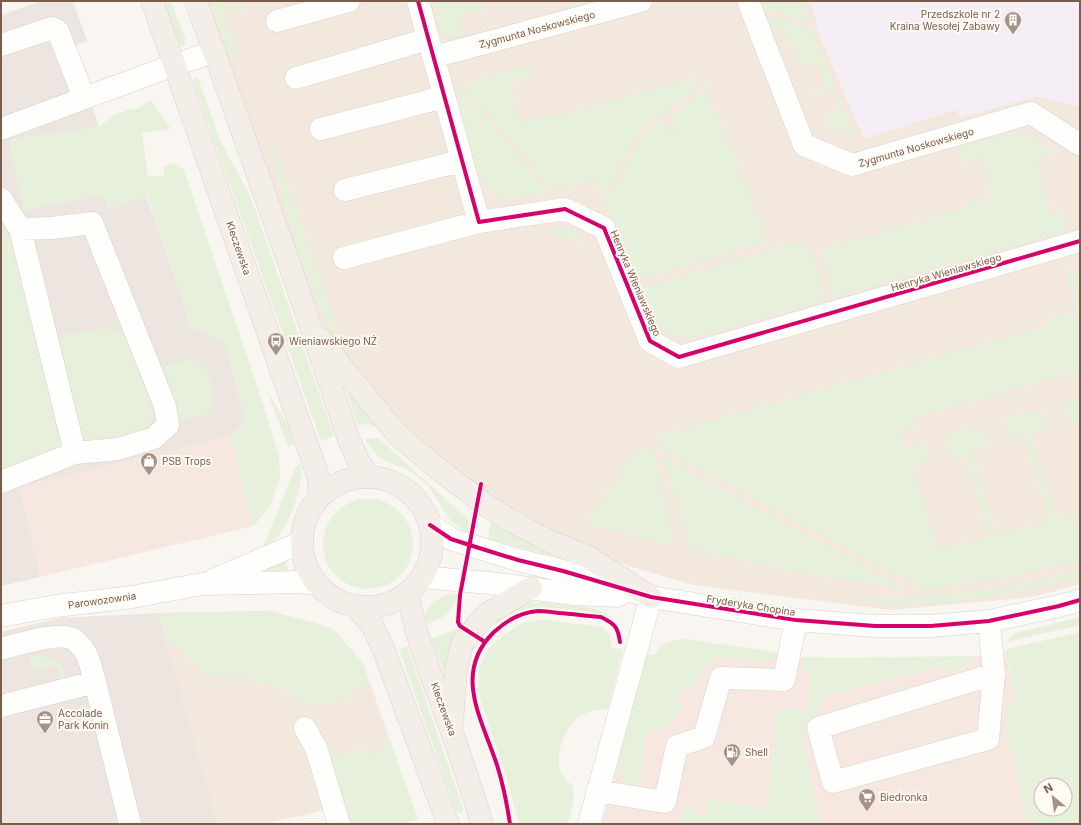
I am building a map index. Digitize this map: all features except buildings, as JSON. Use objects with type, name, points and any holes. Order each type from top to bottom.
[{"type":"main road","name":"Kleczewska","points":[[152,1],[318,476],[320,497]]},
{"type":"main road","points":[[196,1],[310,324],[348,437],[359,462],[370,477]]},
{"type":"main road","points":[[310,324],[345,371],[397,434],[437,468],[487,506],[515,523],[549,541],[588,557],[651,597]]},
{"type":"main road","points":[[370,477],[386,480],[401,486],[414,497],[424,510],[430,525],[433,541],[431,556],[415,585],[392,602],[374,607],[356,606],[341,602],[328,595],[308,572],[303,557],[302,542],[304,526],[310,510],[320,497],[335,486],[351,479],[370,477]]},
{"type":"main road","name":"Kleczewska","points":[[415,585],[418,636],[452,731],[482,824]]},
{"type":"main road","points":[[452,731],[456,669],[462,644],[487,614],[531,588]]},
{"type":"main road","points":[[356,606],[372,625],[384,648],[448,824]]},
{"type":"street","points":[[277,21],[349,1]]},
{"type":"street","points":[[418,1],[478,222]]},
{"type":"street","name":"Zygmunta Noskowskiego","points":[[296,78],[641,1]]},
{"type":"street","name":"Zygmunta Noskowskiego","points":[[748,1],[804,145],[852,165],[1031,113],[1080,145]]},
{"type":"street","points":[[1,45],[52,28],[58,31],[84,98]]},
{"type":"street","points":[[1,129],[174,65],[214,52]]},
{"type":"street","points":[[321,129],[444,97]]},
{"type":"street","points":[[345,190],[462,161]]},
{"type":"street","points":[[1,199],[20,229],[75,454]]},
{"type":"street","name":"Henryka Wieniawskiego","points":[[344,258],[478,222],[565,209],[604,228],[650,341],[679,357],[1080,241]]},
{"type":"street","points":[[1,482],[75,454],[118,449],[154,438],[168,426],[165,406],[92,223],[52,228],[20,229]]},
{"type":"street","name":"Fryderyka Chopina","points":[[430,525],[451,539],[518,560],[563,571],[651,597]]},
{"type":"street","name":"Parowozownia","points":[[202,584],[302,542]]},
{"type":"street","name":"Parowozownia","points":[[1,616],[56,606],[132,597],[202,584],[298,582],[317,584]]},
{"type":"street","name":"Fryderyka Chopina","points":[[415,585],[490,583],[574,594],[651,597],[796,620],[875,626],[931,626],[989,621],[1080,600]]},
{"type":"street","points":[[589,824],[651,597]]},
{"type":"street","points":[[597,791],[665,802],[677,746],[704,737],[721,678],[784,680],[796,620]]},
{"type":"street","points":[[989,621],[994,674],[988,739],[833,782],[818,728],[994,674]]},
{"type":"street","points":[[1,649],[48,638],[61,637],[72,638],[86,654],[95,682],[130,824]]},
{"type":"street","points":[[1,706],[95,682]]},
{"type":"street","points":[[305,728],[316,748],[339,824]]},
{"type":"shaded area","points":[[42,1],[73,1],[87,41],[73,46],[99,127],[14,139],[9,146],[11,155],[55,204],[104,195],[108,209],[146,196],[185,306],[188,326],[224,342],[246,420],[231,436],[19,487],[40,577],[1,586],[1,15]]},
{"type":"shaded area","points":[[203,1],[1080,1],[1080,584],[1033,597],[891,610],[693,585],[606,559],[492,500],[406,432],[326,331],[305,288]]},
{"type":"shaded area","points":[[810,1],[1080,1],[1080,107],[1038,96],[960,117],[956,110],[864,139],[822,42]]},
{"type":"shaded area","points":[[231,436],[253,526],[40,577],[19,487]]},
{"type":"shaded area","points":[[269,611],[333,629],[363,663],[400,769],[330,809],[263,824],[218,824],[158,613]]},
{"type":"shaded area","points":[[158,613],[218,824],[1,824],[1,632],[59,618]]},
{"type":"shaded area","points":[[684,639],[802,657],[825,697],[946,665],[971,656],[1005,653],[1016,699],[1035,824],[602,824],[647,654],[654,656],[660,646],[668,642]]},
{"type":"green space","points":[[164,1],[171,1],[186,40],[184,46],[180,45]]},
{"type":"green space","points":[[209,1],[221,1],[238,52],[229,55]]},
{"type":"green space","points":[[233,1],[249,1],[238,16]]},
{"type":"green space","points":[[432,1],[482,1],[484,9],[458,16],[464,37],[456,38],[444,33],[440,28]]},
{"type":"green space","points":[[569,1],[587,1],[589,5],[572,10]]},
{"type":"green space","points":[[759,1],[804,1],[810,23],[787,15],[776,9],[763,13]]},
{"type":"green space","points":[[774,18],[811,28],[835,87],[830,94],[825,93],[810,96],[826,88],[816,63],[800,68],[785,30],[771,27],[766,21]]},
{"type":"green space","points":[[531,65],[535,77],[509,84],[520,123],[550,115],[552,118],[697,77],[695,91],[641,128],[603,199],[594,178],[552,191],[468,90],[475,81]]},
{"type":"green space","points":[[198,78],[220,140],[251,198],[334,436],[321,441],[193,81]]},
{"type":"green space","points":[[705,82],[707,82],[713,110],[717,110],[728,147],[732,146],[743,183],[747,183],[757,220],[760,219],[766,242],[636,280],[605,204],[644,133],[665,119],[670,135],[676,134],[672,120],[673,114],[705,89]]},
{"type":"green space","points":[[455,90],[464,90],[547,192],[526,198],[509,199],[497,195],[488,188],[478,172],[469,149],[461,121]]},
{"type":"green space","points":[[839,95],[853,129],[849,136],[823,118],[828,112],[832,116],[841,105],[835,99]]},
{"type":"green space","points":[[151,100],[171,129],[142,133],[148,177],[165,175],[163,166],[176,164],[184,170],[279,456],[280,477],[270,507],[253,526],[231,436],[246,420],[224,342],[188,326],[185,306],[147,196],[108,209],[104,195],[24,210],[9,146],[15,139],[99,127],[114,115],[139,108]]},
{"type":"green space","points":[[1001,136],[1025,136],[1041,142],[1054,154],[1036,158],[1051,212],[1071,219],[1060,233],[833,297],[821,251],[965,208],[965,205],[993,197],[982,156],[961,162],[957,147]]},
{"type":"green space","points":[[269,145],[274,145],[339,332],[356,368],[325,316],[309,283],[291,232]]},
{"type":"green space","points":[[563,227],[577,231],[585,244],[540,230]]},
{"type":"green space","points":[[1,229],[10,236],[66,437],[59,451],[1,475]]},
{"type":"green space","points":[[800,241],[809,246],[826,300],[686,340],[658,328],[643,288]]},
{"type":"green space","points":[[1080,268],[1080,371],[915,417],[916,425],[901,429],[905,448],[924,445],[928,451],[926,460],[922,464],[913,468],[938,549],[989,537],[965,454],[951,456],[946,450],[945,446],[945,439],[948,434],[975,427],[981,429],[986,434],[986,442],[984,446],[972,451],[997,535],[1050,521],[1024,437],[1011,439],[1005,429],[1009,418],[1038,410],[1040,411],[1046,420],[1045,429],[1030,435],[1057,520],[1080,514],[1080,560],[1016,576],[924,590],[661,449],[658,436],[1049,325],[1048,319],[1077,311],[1066,271]]},
{"type":"green space","points":[[108,328],[125,335],[152,408],[153,417],[148,429],[91,446],[81,436],[56,341],[64,335]]},
{"type":"green space","points":[[189,359],[195,359],[206,370],[211,379],[214,405],[206,415],[183,420],[179,419],[164,366]]},
{"type":"green space","points":[[267,391],[288,425],[294,445],[288,447]]},
{"type":"green space","points":[[350,391],[404,450],[376,427],[369,424],[358,425],[347,394]]},
{"type":"green space","points":[[1080,399],[1080,421],[1073,423],[1065,415],[1063,410],[1065,404],[1068,402]]},
{"type":"green space","points":[[378,438],[469,520],[468,533],[451,521],[429,487],[417,476],[404,468],[387,462],[379,457],[364,439]]},
{"type":"green space","points":[[639,446],[654,452],[674,546],[586,524]]},
{"type":"green space","points":[[663,457],[907,589],[796,572],[690,548]]},
{"type":"green space","points":[[301,463],[300,480],[296,501],[288,521],[276,538],[263,547],[293,473],[296,467]]},
{"type":"green space","points":[[368,499],[385,502],[400,512],[410,527],[413,544],[410,561],[400,576],[385,586],[368,589],[351,586],[336,576],[326,561],[323,544],[326,527],[336,512],[351,502]]},
{"type":"green space","points":[[491,519],[554,553],[552,556],[488,539]]},
{"type":"green space","points":[[284,557],[288,570],[240,577]]},
{"type":"green space","points":[[1080,570],[1080,577],[999,595],[916,604],[861,603],[861,601],[979,592],[1023,584]]},
{"type":"green space","points":[[451,594],[457,595],[456,600],[450,610],[442,617],[427,624],[425,612],[436,601]]},
{"type":"green space","points":[[539,602],[595,608],[610,616],[583,611],[540,607],[529,608],[510,614],[497,623],[491,622],[523,604]]},
{"type":"green space","points":[[269,611],[333,629],[363,663],[369,681],[344,701],[308,705],[281,689],[249,678],[224,676],[205,677],[180,646],[167,644],[158,613]]},
{"type":"green space","points":[[1080,617],[1080,625],[1006,642],[1014,634],[1019,632]]},
{"type":"green space","points":[[544,620],[603,627],[610,636],[612,648],[623,649],[608,708],[589,712],[579,717],[569,728],[562,741],[559,756],[560,770],[573,787],[573,805],[568,824],[519,824],[505,772],[478,691],[479,666],[490,647],[504,635],[522,623]]},
{"type":"green space","points":[[457,629],[460,631],[445,670],[443,670],[431,639]]},
{"type":"green space","points":[[1080,632],[1080,824],[1028,824],[1006,730],[1005,707],[1015,702],[1016,699],[1005,650]]},
{"type":"green space","points":[[684,639],[776,652],[773,659],[766,662],[716,657],[704,668],[691,691],[679,689],[677,703],[681,704],[676,717],[664,727],[646,733],[639,791],[630,787],[624,781],[617,765],[647,654],[654,656],[666,643]]},
{"type":"green space","points":[[407,646],[463,808],[463,812],[459,813],[456,811],[399,649]]},
{"type":"green space","points":[[34,655],[51,658],[61,664],[64,674],[63,680],[60,680],[57,665],[32,670],[29,657]]},
{"type":"green space","points":[[971,656],[972,662],[962,669],[948,674],[945,665],[825,697],[802,740],[820,824],[680,824],[684,805],[705,816],[707,799],[766,808],[778,708],[807,709],[809,681],[802,657],[839,658]]},
{"type":"green space","points":[[389,738],[418,819],[404,824],[347,824],[327,749],[337,754],[346,754],[365,748],[368,755],[377,753]]},
{"type":"cycle path","points":[[418,1],[479,222],[565,209],[604,228],[650,341],[679,357],[1080,241]]},
{"type":"cycle path","points":[[481,484],[460,595],[458,622],[460,626],[485,642]]},
{"type":"cycle path","points":[[430,525],[451,539],[518,560],[563,571],[651,597],[796,620],[875,626],[931,626],[989,621],[1080,600]]},
{"type":"cycle path","points":[[510,824],[505,794],[499,772],[478,714],[474,697],[473,680],[475,664],[481,648],[494,632],[504,624],[520,615],[538,611],[601,617],[615,626],[620,642]]},
{"type":"place","name":"Przedszkole nr 2 Kraina Wesołej Zabawy","points":[[1013,35]]},
{"type":"place","name":"Wieniawskiego NŻ","points":[[276,356]]},
{"type":"place","name":"PSB Trops","points":[[149,476]]},
{"type":"place","name":"Accolade Park Konin","points":[[45,734]]},
{"type":"place","name":"Shell","points":[[732,767]]},
{"type":"place","name":"Biedronka","points":[[867,812]]}]
